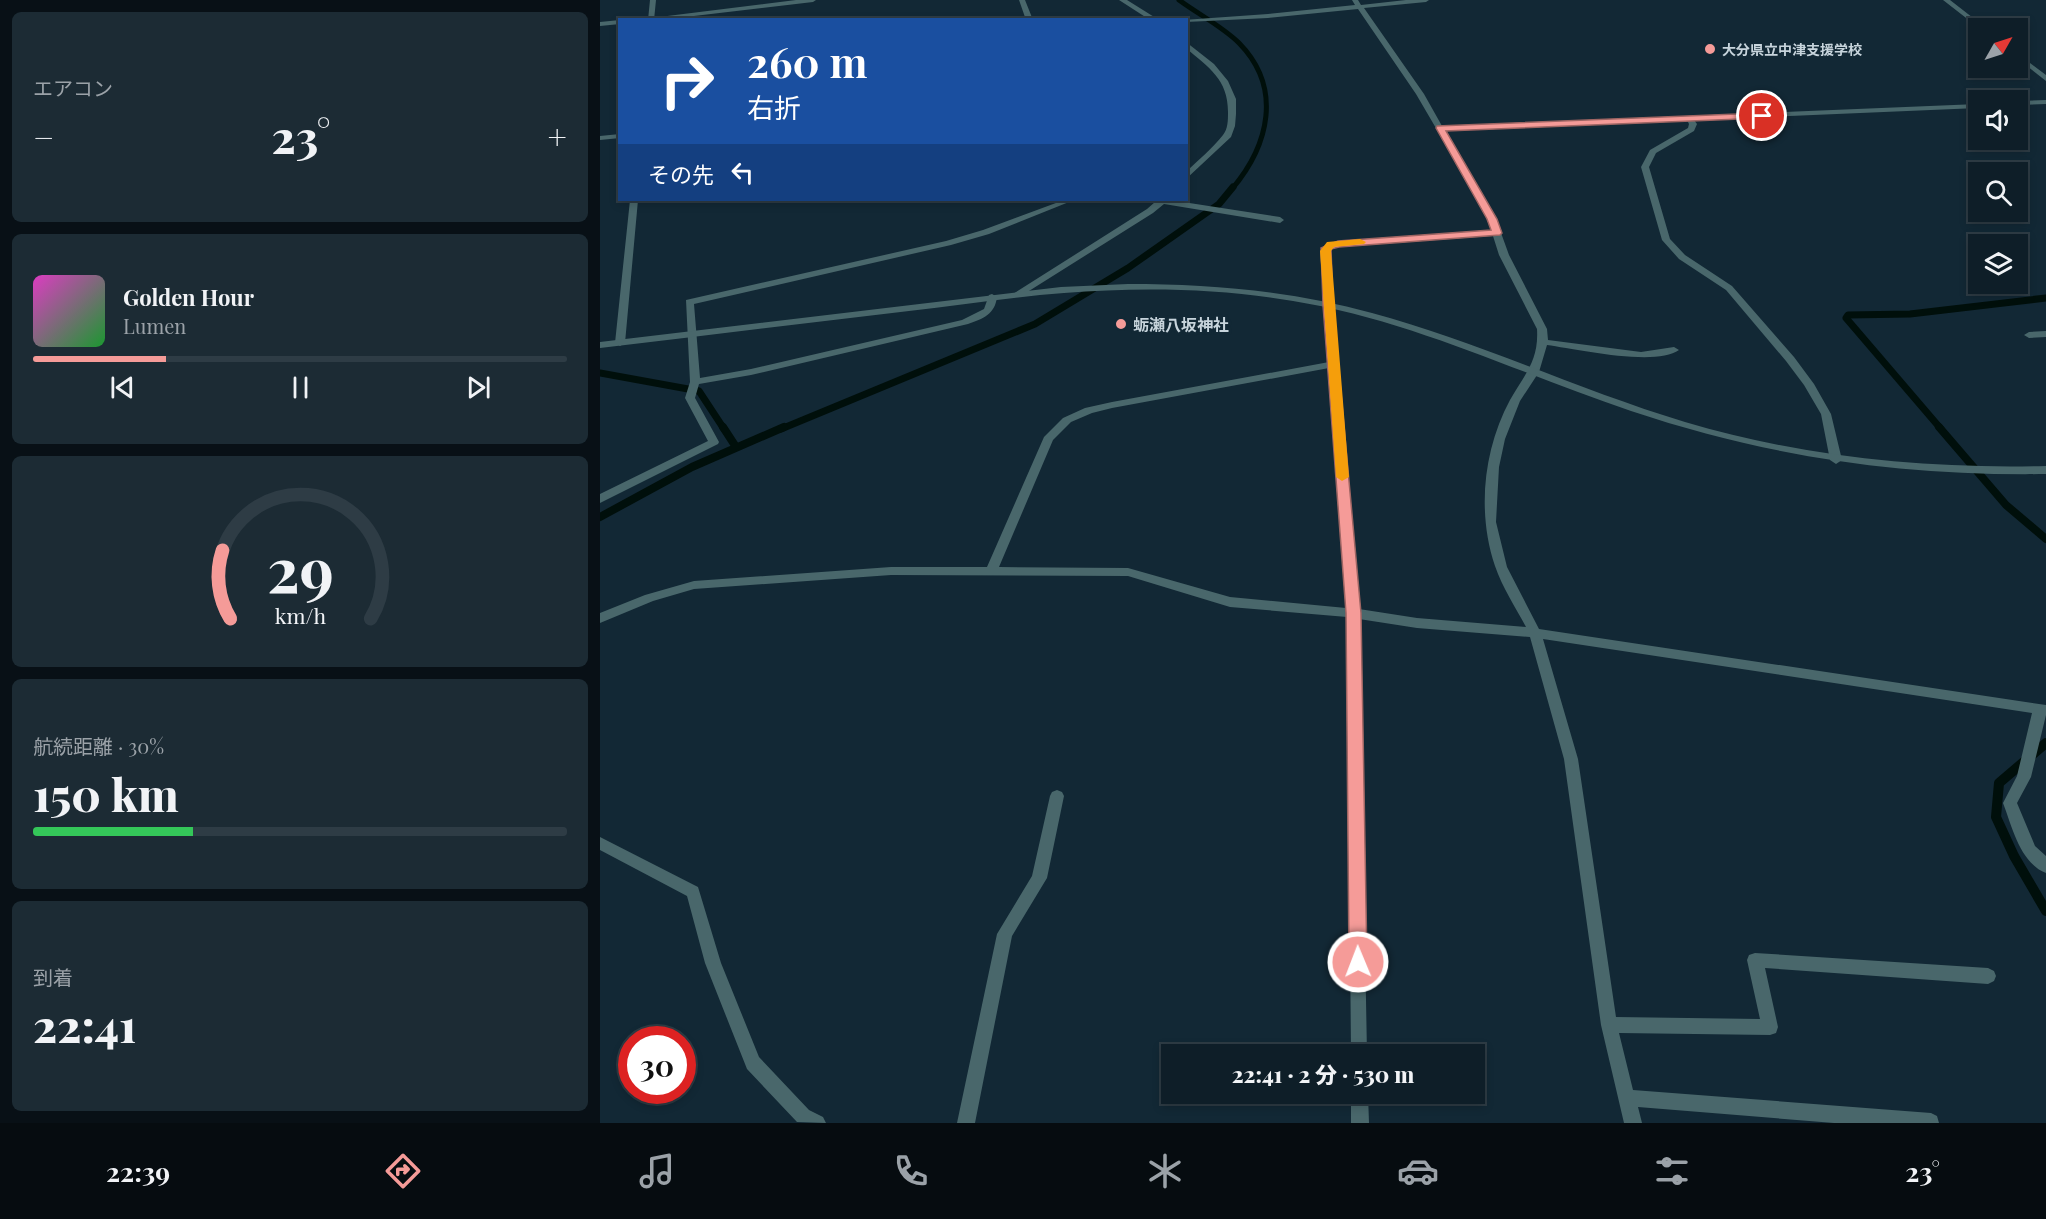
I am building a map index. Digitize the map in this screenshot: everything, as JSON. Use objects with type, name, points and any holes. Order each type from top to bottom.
[{"type":"street","points":[[651,18],[653,0]]},
{"type":"street","points":[[660,18],[813,0]]},
{"type":"street","points":[[1022,0],[1029,18]]},
{"type":"street","points":[[1122,0],[1153,18]]},
{"type":"street","points":[[1188,20],[1268,16],[1358,4],[1426,0]]},
{"type":"street","points":[[1946,0],[1970,18]]},
{"type":"street","points":[[1358,4],[1441,128],[1487,210],[1504,255],[1539,319],[1543,342],[1534,372],[1515,401],[1500,440],[1493,467],[1490,522],[1502,567],[1535,633],[1571,759],[1609,1025],[1633,1123]]},
{"type":"street","points":[[600,24],[618,22]]},
{"type":"street","points":[[1188,46],[1224,77],[1233,95],[1233,105],[1228,135],[1188,175]]},
{"type":"street","points":[[2028,65],[2046,80]]},
{"type":"street","points":[[2028,103],[2046,102]]},
{"type":"street","points":[[1441,128],[1968,106]]},
{"type":"street","points":[[1690,119],[1693,124],[1691,129],[1653,152],[1645,167],[1666,240],[1682,257],[1729,288],[1790,359],[1809,384],[1826,414],[1836,460]]},
{"type":"street","points":[[600,138],[618,136]]},
{"type":"street","points":[[620,343],[634,201]]},
{"type":"street","points":[[600,499],[714,442],[690,398],[695,382],[689,302],[948,243],[986,232],[1067,201]]},
{"type":"street","points":[[1018,294],[1155,208],[1160,201]]},
{"type":"street","points":[[1167,201],[1280,220]]},
{"type":"street","points":[[1359,1044],[1353,613],[1325,251],[1331,245],[1497,233]]},
{"type":"street","points":[[600,345],[1018,294],[1103,287],[1171,286],[1247,291],[1328,305],[1427,332],[1676,423],[1780,450],[1836,460],[1932,470],[2046,470]]},
{"type":"street","points":[[695,382],[752,372],[965,322],[978,318],[990,310],[992,297]]},
{"type":"street","points":[[2029,335],[2046,334]]},
{"type":"street","points":[[1543,342],[1641,355],[1674,351]]},
{"type":"street","points":[[992,571],[1048,439],[1067,420],[1112,405],[1334,364]]},
{"type":"street","points":[[600,618],[649,598],[694,585],[758,579],[891,571],[1128,572],[1230,602],[1353,613],[1418,623],[1535,633],[2043,710],[2024,777],[2010,803],[2029,850],[2046,866]]},
{"type":"street","points":[[966,1123],[1005,934],[1040,878],[1058,796]]},
{"type":"street","points":[[600,843],[693,892],[713,963],[753,1063],[803,1116],[817,1123]]},
{"type":"street","points":[[1609,1025],[1770,1027],[1755,960],[1988,976]]},
{"type":"street","points":[[1627,1098],[1931,1122]]},
{"type":"street","points":[[1360,1104],[1360,1123]]},
{"type":"waterway","points":[[1179,0],[1233,37],[1253,60],[1262,79],[1266,97],[1266,116],[1262,135],[1255,154],[1232,189]]},
{"type":"waterway","points":[[781,429],[1035,324],[1128,268],[1219,204],[1233,187]]},
{"type":"waterway","points":[[1941,429],[1846,318],[1848,315],[1910,314],[2046,298]]},
{"type":"waterway","points":[[600,373],[699,391],[724,429]]},
{"type":"waterway","points":[[723,427],[736,447]]},
{"type":"waterway","points":[[600,517],[692,467],[784,427]]},
{"type":"waterway","points":[[1939,427],[2006,505],[2046,539]]},
{"type":"waterway","points":[[2046,743],[1999,783],[1996,817],[2014,856],[2046,911]]},
{"type":"slow traffic","points":[[1342,477],[1325,251],[1331,245],[1360,242]]},
{"type":"place","name":"大分県立中津支援学校","points":[[1710,49]]},
{"type":"place","name":"蛎瀬八坂神社","points":[[1121,324]]},
{"type":"route","points":[[1358,962],[1353,613],[1328,305],[1326,248],[1338,244],[1497,233],[1482,200],[1441,128],[1762,116]]}]
